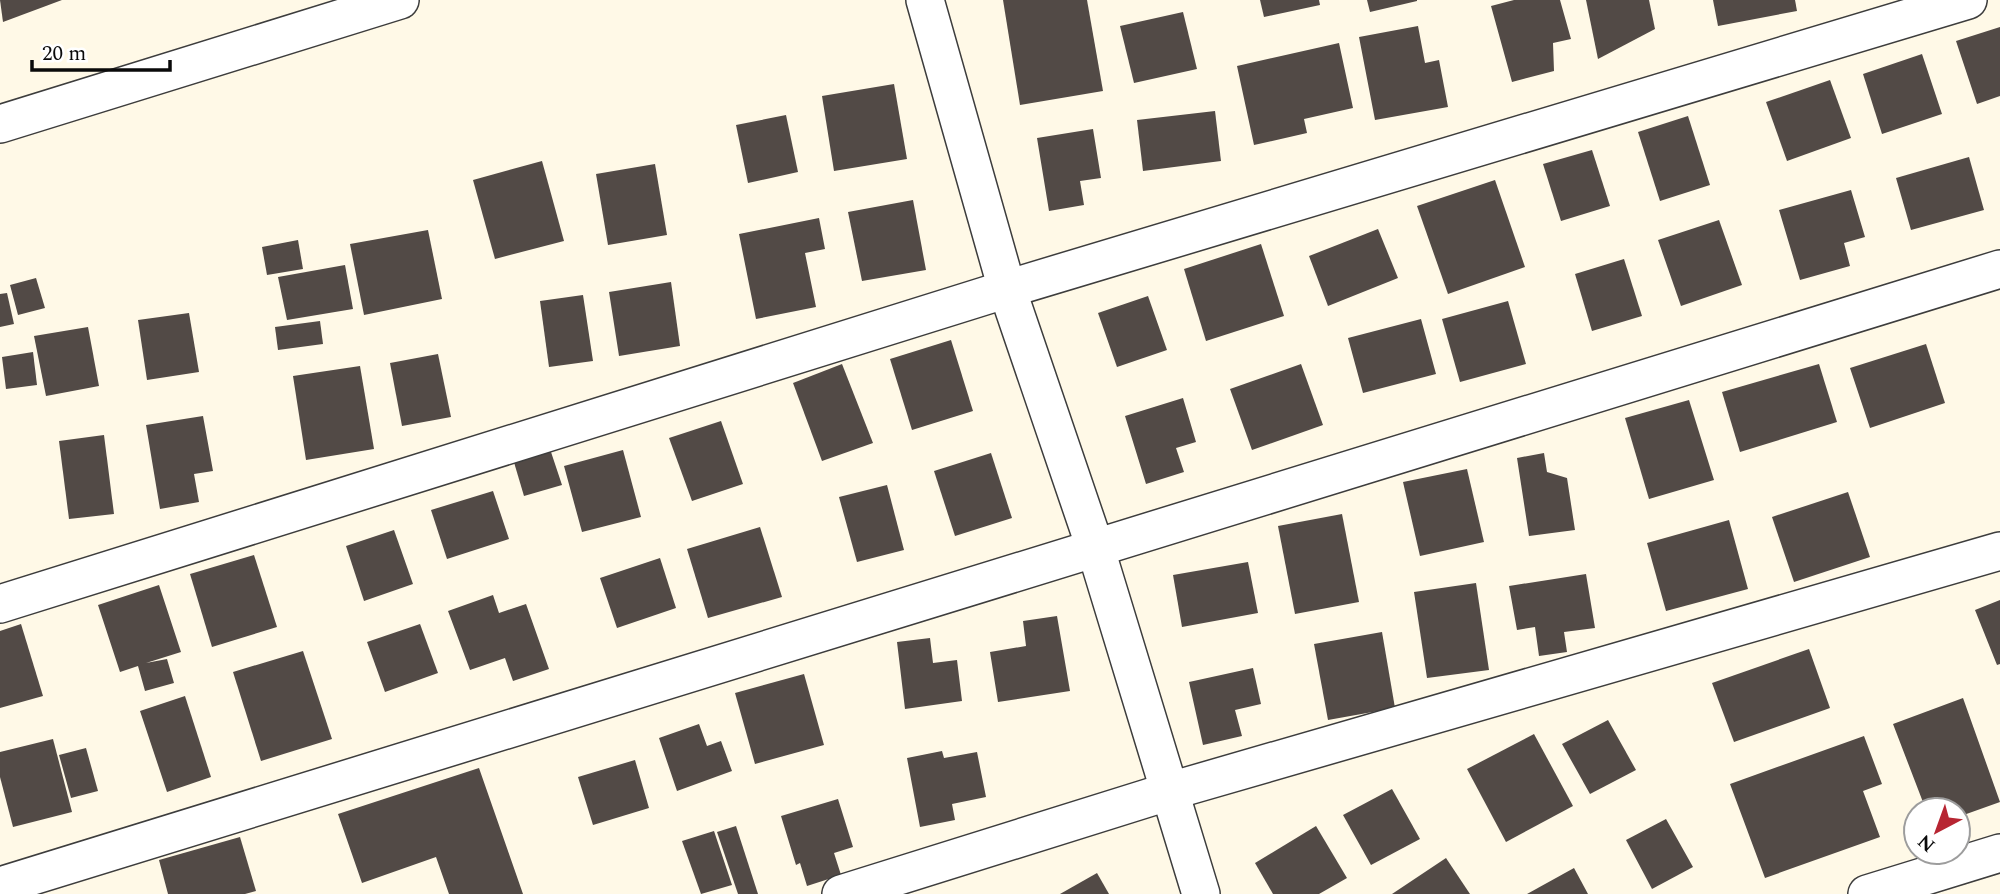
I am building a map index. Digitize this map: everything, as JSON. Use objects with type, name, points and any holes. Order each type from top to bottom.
[{"type":"street","points":[[0,124],[400,0]]},
{"type":"street","points":[[925,0],[1007,289],[1096,550],[1167,792],[1201,894]]},
{"type":"street","points":[[0,604],[1007,289],[1968,0]]},
{"type":"street","points":[[0,886],[2000,269]]},
{"type":"street","points":[[841,894],[1167,792],[2000,551]]},
{"type":"street","points":[[1867,894],[2000,853]]},
{"type":"building","points":[[0,0],[62,0],[3,22]]},
{"type":"building","points":[[1003,0],[1087,0],[1103,91],[1020,105]]},
{"type":"building","points":[[1260,0],[1319,0],[1320,5],[1264,17]]},
{"type":"building","points":[[1367,0],[1417,0],[1417,1],[1370,12]]},
{"type":"building","points":[[1514,0],[1560,0],[1571,39],[1553,43],[1554,71],[1512,82],[1491,6]]},
{"type":"building","points":[[1586,0],[1649,0],[1655,29],[1598,59]]},
{"type":"building","points":[[1713,0],[1795,0],[1797,11],[1718,26]]},
{"type":"building","points":[[1183,12],[1197,69],[1134,83],[1120,26]]},
{"type":"building","points":[[1418,26],[1425,63],[1439,60],[1448,107],[1375,120],[1359,37]]},
{"type":"building","points":[[2000,27],[2000,96],[1977,104],[1956,41]]},
{"type":"building","points":[[1339,43],[1353,108],[1304,119],[1307,133],[1254,145],[1237,66]]},
{"type":"building","points":[[1922,54],[1942,114],[1882,134],[1863,74]]},
{"type":"building","points":[[1830,80],[1851,138],[1787,161],[1766,102]]},
{"type":"building","points":[[894,84],[907,159],[834,171],[822,96]]},
{"type":"building","points":[[1215,111],[1221,161],[1143,171],[1137,120]]},
{"type":"building","points":[[786,115],[798,172],[748,183],[736,125]]},
{"type":"building","points":[[1688,116],[1710,185],[1660,201],[1638,132]]},
{"type":"building","points":[[1093,129],[1101,178],[1080,181],[1084,205],[1049,211],[1037,138]]},
{"type":"building","points":[[1592,150],[1610,206],[1561,221],[1543,164]]},
{"type":"building","points":[[1969,157],[1984,210],[1911,230],[1896,178]]},
{"type":"building","points":[[542,161],[564,241],[495,259],[473,180]]},
{"type":"building","points":[[655,164],[667,235],[608,245],[596,174]]},
{"type":"building","points":[[1495,180],[1525,267],[1448,294],[1417,206]]},
{"type":"building","points":[[1851,190],[1865,237],[1844,243],[1850,266],[1800,280],[1779,210]]},
{"type":"building","points":[[913,200],[926,270],[862,281],[848,212]]},
{"type":"building","points":[[819,218],[825,249],[805,253],[816,307],[756,319],[739,234]]},
{"type":"building","points":[[1719,220],[1742,285],[1681,306],[1658,240]]},
{"type":"building","points":[[1378,229],[1398,278],[1328,306],[1309,256]]},
{"type":"building","points":[[428,230],[442,299],[364,315],[350,244]]},
{"type":"building","points":[[298,240],[303,269],[267,275],[262,247]]},
{"type":"building","points":[[1261,244],[1284,316],[1206,341],[1184,269]]},
{"type":"building","points":[[1624,259],[1642,316],[1592,331],[1575,274]]},
{"type":"building","points":[[345,265],[353,309],[287,320],[278,277]]},
{"type":"building","points":[[36,278],[45,308],[18,315],[10,285]]},
{"type":"building","points":[[671,282],[680,346],[619,356],[609,292]]},
{"type":"building","points":[[7,293],[14,324],[0,327],[0,294]]},
{"type":"building","points":[[583,295],[593,361],[549,367],[540,301]]},
{"type":"building","points":[[1148,296],[1167,350],[1117,367],[1098,313]]},
{"type":"building","points":[[1508,301],[1526,364],[1460,382],[1442,319]]},
{"type":"building","points":[[189,313],[199,372],[147,380],[138,320]]},
{"type":"building","points":[[1421,319],[1436,374],[1363,393],[1348,338]]},
{"type":"building","points":[[320,321],[323,344],[278,350],[275,327]]},
{"type":"building","points":[[88,327],[99,386],[46,396],[34,336]]},
{"type":"building","points":[[951,340],[973,411],[912,430],[890,359]]},
{"type":"building","points":[[1926,344],[1945,403],[1870,428],[1850,368]]},
{"type":"building","points":[[33,352],[37,385],[6,389],[2,357]]},
{"type":"building","points":[[438,354],[451,417],[402,426],[390,363]]},
{"type":"building","points":[[842,364],[873,443],[822,461],[793,383]]},
{"type":"building","points":[[1301,364],[1323,425],[1252,450],[1230,389]]},
{"type":"building","points":[[1819,364],[1837,422],[1740,452],[1722,392]]},
{"type":"building","points":[[360,366],[374,449],[306,460],[293,376]]},
{"type":"building","points":[[1183,398],[1196,442],[1176,448],[1184,472],[1146,484],[1125,416]]},
{"type":"building","points":[[1689,400],[1714,480],[1649,499],[1625,418]]},
{"type":"building","points":[[203,416],[213,471],[194,474],[199,502],[160,509],[146,425]]},
{"type":"building","points":[[721,421],[743,484],[692,501],[669,438]]},
{"type":"building","points":[[104,435],[114,514],[69,519],[59,441]]},
{"type":"building","points":[[550,449],[562,485],[524,496],[513,459]]},
{"type":"building","points":[[623,450],[641,517],[582,532],[564,466]]},
{"type":"building","points":[[991,453],[1012,518],[955,536],[934,471]]},
{"type":"building","points":[[1544,453],[1547,472],[1567,478],[1575,530],[1529,536],[1517,458]]},
{"type":"building","points":[[1467,469],[1484,542],[1420,556],[1403,482]]},
{"type":"building","points":[[887,485],[904,550],[857,562],[839,497]]},
{"type":"building","points":[[493,491],[509,539],[447,559],[431,510]]},
{"type":"building","points":[[1848,492],[1870,557],[1794,582],[1772,517]]},
{"type":"building","points":[[1342,514],[1359,602],[1295,614],[1278,526]]},
{"type":"building","points":[[1729,520],[1748,589],[1666,611],[1647,543]]},
{"type":"building","points":[[760,527],[782,597],[708,618],[687,549]]},
{"type":"building","points":[[394,530],[413,584],[364,601],[346,546]]},
{"type":"building","points":[[254,555],[277,627],[212,647],[190,574]]},
{"type":"building","points":[[660,558],[676,608],[617,628],[600,578]]},
{"type":"building","points":[[1248,562],[1258,613],[1182,627],[1173,575]]},
{"type":"building","points":[[1586,574],[1595,628],[1564,632],[1567,652],[1539,656],[1535,627],[1517,630],[1509,586]]},
{"type":"building","points":[[1476,583],[1489,670],[1427,678],[1414,592]]},
{"type":"building","points":[[159,585],[181,652],[146,663],[167,659],[174,683],[145,691],[138,666],[120,672],[98,605]]},
{"type":"building","points":[[493,595],[499,613],[526,604],[549,669],[513,681],[505,658],[470,670],[448,611]]},
{"type":"building","points":[[2000,600],[2000,664],[1997,665],[1975,610]]},
{"type":"building","points":[[1057,616],[1070,691],[998,702],[990,652],[1026,646],[1023,621]]},
{"type":"building","points":[[21,624],[43,696],[0,708],[0,631]]},
{"type":"building","points":[[420,624],[438,673],[385,692],[367,642]]},
{"type":"building","points":[[1382,632],[1395,708],[1328,720],[1314,644]]},
{"type":"building","points":[[930,638],[933,663],[957,660],[962,701],[905,709],[897,642]]},
{"type":"building","points":[[1809,649],[1830,708],[1734,742],[1712,683]]},
{"type":"building","points":[[303,651],[332,739],[261,761],[233,672]]},
{"type":"building","points":[[1253,668],[1261,704],[1235,710],[1242,736],[1203,745],[1189,682]]},
{"type":"building","points":[[804,674],[824,745],[755,764],[735,693]]},
{"type":"building","points":[[185,696],[211,777],[167,792],[140,711]]},
{"type":"building","points":[[1963,698],[2000,802],[1972,812],[1972,796],[1921,796],[1893,724]]},
{"type":"building","points":[[1608,720],[1636,770],[1590,794],[1562,744]]},
{"type":"building","points":[[699,724],[707,746],[721,741],[732,771],[677,791],[659,738]]},
{"type":"building","points":[[1534,734],[1573,806],[1506,842],[1467,769]]},
{"type":"building","points":[[1864,736],[1882,784],[1863,791],[1880,837],[1765,878],[1730,784]]},
{"type":"building","points":[[53,739],[72,812],[13,827],[0,777],[0,752]]},
{"type":"building","points":[[86,748],[98,791],[71,798],[59,755]]},
{"type":"building","points":[[942,751],[944,758],[977,752],[986,797],[952,804],[955,820],[920,827],[907,758]]},
{"type":"building","points":[[635,760],[649,808],[593,825],[578,777]]},
{"type":"building","points":[[479,768],[523,894],[449,894],[436,857],[362,883],[338,814]]},
{"type":"building","points":[[1392,789],[1420,839],[1371,865],[1343,815]]},
{"type":"building","points":[[838,799],[853,847],[834,853],[841,875],[807,886],[800,863],[796,865],[781,816]]},
{"type":"building","points":[[1666,819],[1693,867],[1652,889],[1626,840]]},
{"type":"building","points":[[736,826],[758,894],[738,894],[717,832]]},
{"type":"building","points":[[1316,826],[1347,878],[1319,894],[1273,894],[1255,863]]},
{"type":"building","points":[[714,831],[732,885],[701,894],[682,841]]},
{"type":"building","points":[[240,837],[256,891],[245,894],[168,894],[159,860]]},
{"type":"building","points":[[1446,858],[1470,894],[1392,894]]},
{"type":"building","points":[[1574,868],[1588,894],[1527,894]]},
{"type":"building","points":[[1097,873],[1109,894],[1060,894]]}]
